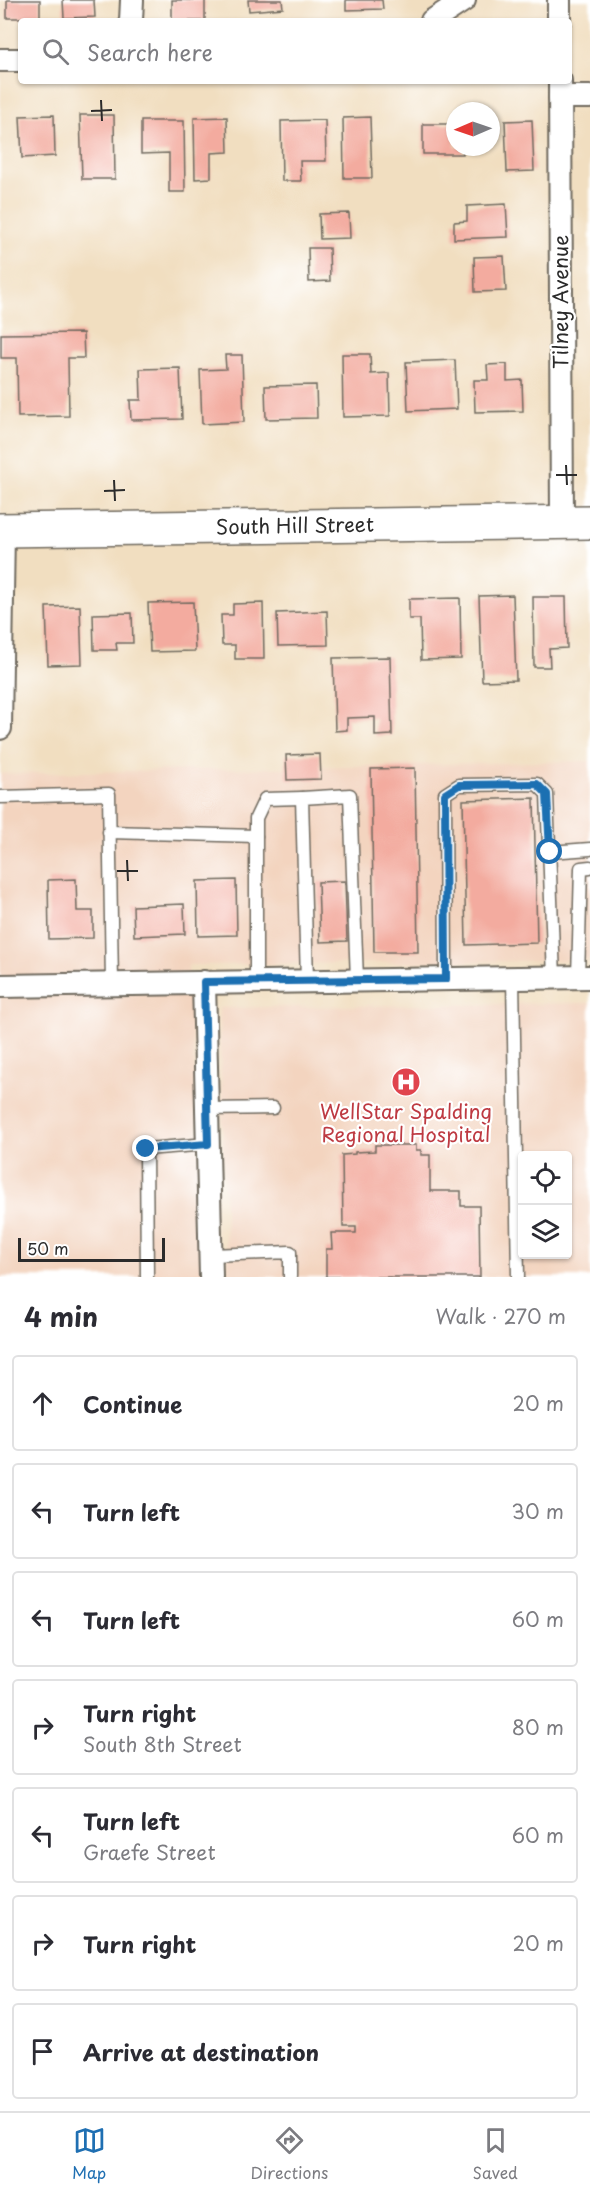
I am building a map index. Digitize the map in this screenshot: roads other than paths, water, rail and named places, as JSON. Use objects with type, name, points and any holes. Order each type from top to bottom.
[{"type":"main road","name":"South Hill Street","points":[[2,530],[576,522]]},
{"type":"street","points":[[132,0],[132,18]]},
{"type":"street","points":[[437,18],[464,0]]},
{"type":"street","points":[[559,0],[559,18]]},
{"type":"street","points":[[0,60],[18,60]]},
{"type":"street","points":[[560,89],[590,96]]},
{"type":"street","name":"Tilney Avenue","points":[[560,89],[576,522]]},
{"type":"street","points":[[0,728],[2,530]]},
{"type":"street","points":[[0,986],[584,977]]},
{"type":"street","points":[[204,982],[212,1277]]},
{"type":"lane","points":[[446,979],[445,794],[459,785],[537,784],[547,794],[554,978]]},
{"type":"lane","points":[[0,797],[109,794],[112,984]]},
{"type":"lane","points":[[256,982],[256,818],[265,799],[350,795],[357,980]]},
{"type":"lane","points":[[302,798],[307,981]]},
{"type":"lane","points":[[109,832],[256,836]]},
{"type":"lane","points":[[550,852],[590,849]]},
{"type":"lane","points":[[584,977],[581,868],[590,867]]},
{"type":"lane","points":[[513,978],[518,1277]]},
{"type":"lane","points":[[206,1109],[273,1108]]},
{"type":"lane","points":[[147,1277],[146,1149],[208,1144]]},
{"type":"lane","points":[[211,1254],[290,1252],[290,1277]]},
{"type":"place","name":"WellStar Spalding Regional Hospital","points":[[406,1082]]}]
